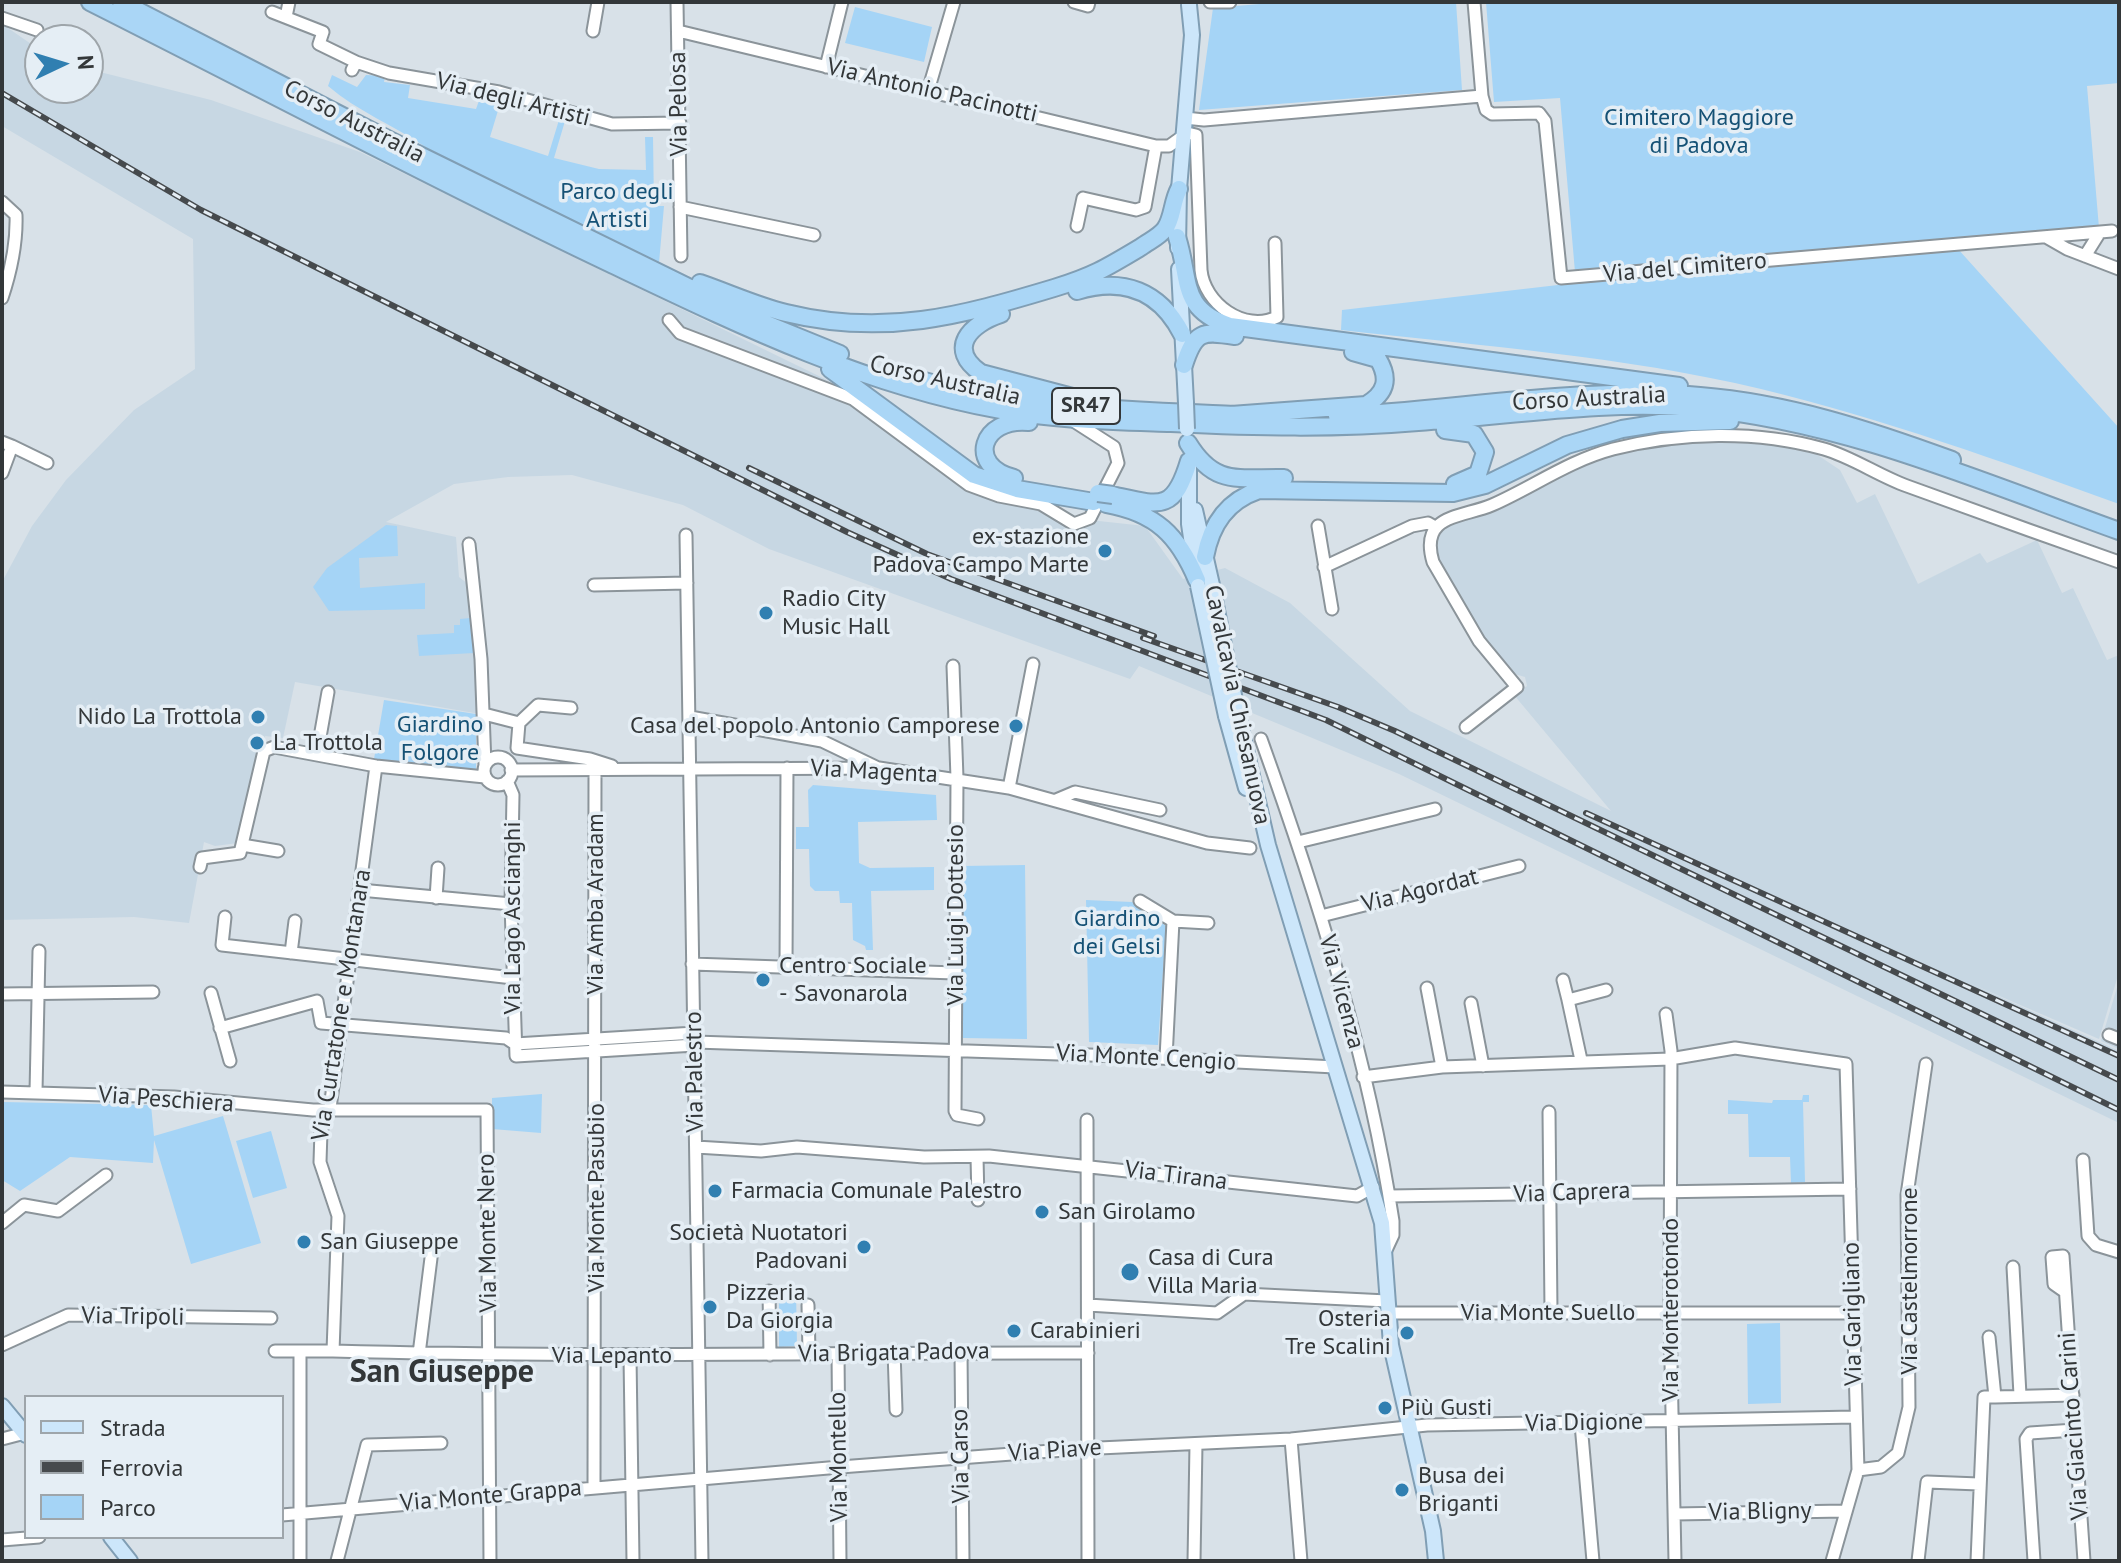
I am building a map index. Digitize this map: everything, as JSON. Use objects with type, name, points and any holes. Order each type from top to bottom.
[{"type":"highway","name":"Corso Australia","points":[[90,2],[556,238],[805,353],[917,392],[1002,410],[1069,418],[1283,428],[1368,426],[1621,406],[1695,408],[1812,420],[2119,531]]},
{"type":"highway","name":"Corso Australia","points":[[121,2],[391,141],[789,335],[918,380],[1005,398],[1128,410],[1231,415],[1332,417],[1585,397],[1667,394],[1758,403],[2119,520]]},
{"type":"highway","points":[[634,261],[806,317],[851,324],[927,321],[971,313],[1105,271],[1162,233],[1168,225],[1172,202],[1179,189]]},
{"type":"highway","points":[[1177,237],[1192,301],[1209,318],[1230,326],[1705,389],[1782,403],[1812,420]]},
{"type":"highway","points":[[1128,410],[981,373],[965,357],[966,338],[971,329],[988,318],[1103,284],[1127,286],[1152,296],[1169,312],[1182,334]]},
{"type":"highway","points":[[1184,365],[1194,340],[1210,332],[1367,353],[1378,359],[1385,371],[1385,387],[1379,398],[1366,405],[1231,415]]},
{"type":"highway","points":[[805,353],[882,404],[974,475],[1017,489],[1152,503],[1173,496],[1189,470]]},
{"type":"highway","points":[[1069,418],[1044,424],[1018,421],[1002,424],[992,430],[985,443],[986,457],[993,469],[1004,475],[1103,499],[1166,530],[1186,552],[1202,584]]},
{"type":"highway","points":[[1205,557],[1213,528],[1225,510],[1237,499],[1259,490],[1453,493],[1485,485],[1567,445],[1622,429],[1700,421],[1812,420]]},
{"type":"highway","points":[[1188,436],[1208,470],[1241,477],[1454,484],[1478,474],[1485,460],[1483,446],[1466,430],[1346,435],[1283,428]]},
{"type":"main road","name":"Cavalcavia Chiesanuova","points":[[1189,3],[1192,35],[1177,237],[1188,436],[1189,524],[1252,807],[1268,845]]},
{"type":"main road","name":"Cavalcavia Chiesanuova","points":[[1189,470],[1205,557],[1202,584]]},
{"type":"main road","name":"Via Vicenza","points":[[1268,845],[1373,1187],[1386,1250],[1391,1345],[1433,1531],[1443,1561]]},
{"type":"main road","points":[[2,1406],[23,1426]]},
{"type":"main road","name":"Via Vicenza","points":[[1433,1531],[1436,1561]]},
{"type":"main road","points":[[113,1539],[130,1561]]},
{"type":"street","points":[[272,12],[286,17],[289,2]]},
{"type":"street","points":[[593,31],[598,2]]},
{"type":"street","name":"Via Pelosa","points":[[677,2],[681,256]]},
{"type":"street","points":[[826,67],[842,2]]},
{"type":"street","points":[[928,91],[954,2]]},
{"type":"street","points":[[1074,2],[1088,6],[1089,2]]},
{"type":"street","points":[[1210,2],[1230,2]]},
{"type":"street","points":[[1077,226],[1083,198],[1136,210],[1145,207],[1156,146],[1169,146],[1184,129],[1204,120],[1482,96],[1474,2]]},
{"type":"street","name":"Via degli Artisti","points":[[286,17],[323,32],[319,44],[354,66],[499,92],[612,124],[680,123]]},
{"type":"street","points":[[2,18],[24,26]]},
{"type":"street","name":"Via Antonio Pacinotti","points":[[678,31],[1156,146]]},
{"type":"street","name":"Via del Cimitero","points":[[1482,96],[1486,110],[1492,114],[1539,113],[1545,121],[1561,278],[2106,232],[2085,256]]},
{"type":"street","points":[[1184,129],[1196,135],[1202,279],[1213,301],[1236,316],[1265,320],[1277,317],[1275,243]]},
{"type":"street","points":[[2,202],[16,215],[17,232],[11,272],[2,298]]},
{"type":"street","points":[[680,207],[814,235]]},
{"type":"street","points":[[2046,236],[2119,269]]},
{"type":"street","name":"Corso Australia","points":[[669,320],[680,333],[853,399],[969,485],[999,496],[1041,504],[1074,524],[1090,518],[1118,463],[1114,447],[1069,418]]},
{"type":"street","points":[[1466,727],[1517,687],[1479,641],[1433,562],[1429,549],[1435,527],[1444,519],[1492,505],[1566,465],[1648,442],[1729,436],[1825,449],[1880,477],[2119,562]]},
{"type":"street","points":[[2,473],[7,444],[47,463]]},
{"type":"street","points":[[1324,567],[1412,526],[1428,523],[1435,527]]},
{"type":"street","points":[[1318,526],[1332,609]]},
{"type":"street","name":"Via Palestro","points":[[686,535],[702,1561]]},
{"type":"street","points":[[469,544],[487,742],[485,771]]},
{"type":"street","points":[[594,585],[687,583]]},
{"type":"street","points":[[1009,788],[1033,664]]},
{"type":"street","name":"Via Luigi Dottesio","points":[[953,666],[957,778],[957,1051]]},
{"type":"street","points":[[317,754],[328,692]]},
{"type":"street","points":[[571,708],[538,705],[519,723],[517,748],[590,759],[619,769]]},
{"type":"street","points":[[484,714],[519,723]]},
{"type":"street","points":[[690,717],[822,741],[879,768]]},
{"type":"street","name":"Via Vicenza","points":[[1261,739],[1321,916],[1363,1077],[1389,1196],[1393,1235],[1386,1250]]},
{"type":"street","points":[[487,742],[499,758],[508,763],[509,776]]},
{"type":"street","points":[[200,867],[202,858],[240,853],[264,751],[274,747],[376,766],[485,771],[499,758]]},
{"type":"street","name":"Via Curtatone e Montanara","points":[[333,1351],[338,1216],[320,1162],[321,1131],[330,1108],[376,766]]},
{"type":"street","points":[[786,967],[787,768]]},
{"type":"street","name":"Via Magenta","points":[[485,771],[495,785],[509,776],[595,769],[879,768],[1009,788],[1207,843],[1250,848]]},
{"type":"street","name":"Via Amba Aradam","points":[[595,769],[596,1044]]},
{"type":"street","name":"Via Lago Ascianghi","points":[[509,776],[513,795],[511,904],[516,1050]]},
{"type":"street","name":"Via Magenta","points":[[1056,800],[1075,792],[1160,810]]},
{"type":"street","points":[[1298,842],[1435,809]]},
{"type":"street","points":[[242,845],[278,851]]},
{"type":"street","name":"Via Agordat","points":[[1321,916],[1519,866]]},
{"type":"street","points":[[436,898],[438,868]]},
{"type":"street","points":[[360,890],[511,904]]},
{"type":"street","points":[[1140,901],[1173,921],[1208,923]]},
{"type":"street","points":[[225,917],[222,945],[513,978]]},
{"type":"street","points":[[291,953],[295,921]]},
{"type":"street","points":[[1166,1058],[1173,921]]},
{"type":"street","points":[[36,1092],[39,951]]},
{"type":"street","points":[[692,964],[955,973]]},
{"type":"street","points":[[1563,980],[1581,1060]]},
{"type":"street","points":[[1427,988],[1442,1067]]},
{"type":"street","points":[[1568,1000],[1606,990]]},
{"type":"street","points":[[2,994],[153,992]]},
{"type":"street","points":[[211,993],[230,1061]]},
{"type":"street","points":[[220,1028],[317,1001],[321,1023],[342,1025]]},
{"type":"street","points":[[1471,1003],[1483,1066]]},
{"type":"street","name":"Via Monterotondo","points":[[1666,1014],[1670,1059],[1671,1421],[1675,1561]]},
{"type":"street","name":"Via Monte Cengio","points":[[342,1025],[506,1038],[516,1050],[695,1040],[1335,1067]]},
{"type":"street","name":"Via Monte Pasubio","points":[[594,1487],[596,1044]]},
{"type":"street","name":"Via Garigliano","points":[[1670,1059],[1735,1048],[1846,1064],[1858,1470],[1832,1561]]},
{"type":"street","points":[[957,1051],[956,1113],[978,1119]]},
{"type":"street","points":[[1363,1077],[1442,1067],[1670,1059]]},
{"type":"street","name":"Via Castelmorrone","points":[[1858,1470],[1881,1467],[1898,1453],[1909,1407],[1907,1195],[1926,1064]]},
{"type":"street","name":"Via Peschiera","points":[[2,1092],[174,1097],[313,1110],[487,1110]]},
{"type":"street","name":"Via Monte Nero","points":[[487,1110],[490,1561]]},
{"type":"street","points":[[1549,1112],[1551,1311]]},
{"type":"street","points":[[1087,1120],[1088,1561]]},
{"type":"street","name":"Via Tirana","points":[[696,1147],[761,1151],[797,1147],[899,1156],[977,1157],[1087,1165],[1362,1196],[1373,1187]]},
{"type":"street","points":[[977,1157],[978,1200]]},
{"type":"street","points":[[2083,1160],[2088,1236],[2096,1245],[2119,1252]]},
{"type":"street","points":[[2,1223],[24,1205],[58,1211],[106,1175]]},
{"type":"street","name":"Via Caprera","points":[[1389,1196],[1850,1189]]},
{"type":"street","points":[[419,1354],[433,1242]]},
{"type":"street","points":[[2013,1267],[2020,1395]]},
{"type":"street","points":[[769,1291],[770,1355]]},
{"type":"street","name":"Via Giacinto Carini","points":[[2064,1291],[2084,1561]]},
{"type":"street","points":[[1088,1305],[1217,1313],[1244,1294],[1387,1307]]},
{"type":"street","points":[[808,1305],[809,1354]]},
{"type":"street","name":"Via Monte Suello","points":[[1387,1307],[1853,1313]]},
{"type":"street","name":"Via Tripoli","points":[[2,1345],[68,1315],[271,1318]]},
{"type":"street","points":[[1989,1337],[1995,1397]]},
{"type":"street","name":"Via Lepanto","points":[[275,1351],[489,1356],[700,1356]]},
{"type":"street","points":[[300,1351],[300,1561]]},
{"type":"street","points":[[894,1351],[896,1410]]},
{"type":"street","name":"Via Brigata Padova","points":[[700,1356],[894,1351],[1088,1353]]},
{"type":"street","name":"Via Carso","points":[[961,1352],[963,1561]]},
{"type":"street","name":"Via Montello","points":[[838,1353],[840,1561]]},
{"type":"street","points":[[630,1356],[633,1561]]},
{"type":"street","points":[[1977,1558],[1984,1397],[2073,1395]]},
{"type":"street","name":"Via Digione","points":[[1409,1427],[1855,1417]]},
{"type":"street","points":[[1581,1424],[1593,1561]]},
{"type":"street","points":[[2,1439],[23,1426]]},
{"type":"street","name":"Via Piave","points":[[701,1479],[1087,1449],[1291,1439],[1409,1427]]},
{"type":"street","points":[[2034,1561],[2026,1439],[2030,1433],[2075,1430]]},
{"type":"street","points":[[1291,1439],[1301,1561]]},
{"type":"street","points":[[337,1561],[367,1445],[441,1443]]},
{"type":"street","points":[[1194,1561],[1196,1444]]},
{"type":"street","name":"Via Monte Grappa","points":[[284,1515],[701,1479]]},
{"type":"street","points":[[1918,1561],[1927,1482],[1979,1484]]},
{"type":"street","name":"Via Bligny","points":[[1675,1514],[1844,1511]]},
{"type":"street","points":[[2,1540],[24,1538]]},
{"type":"shaded area","points":[[2,24],[24,39],[24,104],[104,104],[104,73],[211,100],[360,152],[827,380],[868,403],[965,479],[1051,501],[1071,518],[1145,526],[1183,579],[1225,568],[1290,603],[1410,711],[1611,811],[1514,695],[1527,686],[1525,677],[1511,673],[1489,646],[1439,563],[1435,546],[1442,527],[1547,477],[1639,444],[1731,438],[1810,450],[1840,470],[1857,503],[1875,494],[1918,584],[1980,553],[1987,563],[2037,540],[2062,593],[2073,588],[2107,660],[2119,655],[2119,972],[2099,1039],[1967,982],[2119,1051],[2119,1123],[1399,774],[1139,666],[1130,679],[769,549],[683,505],[572,475],[508,477],[454,484],[386,522],[456,537],[459,577],[468,584],[480,714],[295,682],[283,738],[265,736],[238,843],[215,846],[204,842],[189,923],[134,917],[2,920],[2,582],[32,526],[66,480],[134,410],[195,369],[193,239],[2,126]]},
{"type":"shaded area","points":[[2119,981],[2119,1049],[2101,1041]]},
{"type":"green space","points":[[1283,2],[1456,2],[1462,90],[1199,110],[1213,8]]},
{"type":"green space","name":"Cimitero Maggiore di Padova","points":[[1486,2],[2119,2],[2119,83],[2087,86],[2099,228],[1575,272],[1560,98],[1494,102]]},
{"type":"green space","points":[[855,7],[932,27],[924,62],[845,43]]},
{"type":"green space","name":"Parco degli Artisti","points":[[332,75],[357,87],[366,75],[385,76],[384,82],[410,85],[408,98],[476,109],[480,98],[500,104],[490,137],[548,156],[559,120],[565,121],[554,158],[599,169],[646,170],[645,137],[653,137],[654,206],[664,206],[659,263],[427,148],[339,95],[328,86]]},
{"type":"green space","points":[[1958,249],[2119,428],[2119,504],[1897,427],[1761,389],[1605,360],[1341,330],[1342,310],[1558,285]]},
{"type":"green space","points":[[386,525],[397,526],[398,556],[359,558],[360,588],[425,583],[425,609],[329,611],[313,587],[327,568]]},
{"type":"green space","points":[[471,618],[474,653],[419,656],[417,635],[454,633],[454,625],[460,625],[460,619]]},
{"type":"green space","name":"Giardino Folgore","points":[[384,700],[476,714],[476,771],[473,775],[374,759]]},
{"type":"green space","points":[[813,785],[936,795],[937,820],[858,822],[859,863],[870,868],[934,867],[934,890],[871,891],[873,950],[866,950],[865,946],[853,940],[852,903],[840,903],[839,891],[815,891],[810,886],[809,849],[796,849],[796,827],[809,827],[808,790]]},
{"type":"green space","points":[[1025,865],[1027,1039],[963,1038],[963,866]]},
{"type":"green space","name":"Giardino dei Gelsi","points":[[1086,900],[1132,902],[1166,926],[1158,1045],[1089,1042]]},
{"type":"green space","points":[[542,1094],[541,1133],[492,1129],[492,1098]]},
{"type":"green space","points":[[1803,1095],[1809,1095],[1809,1102],[1803,1102],[1805,1182],[1791,1183],[1790,1157],[1749,1157],[1748,1114],[1728,1114],[1728,1100],[1772,1103],[1773,1100],[1802,1100]]},
{"type":"green space","points":[[2,1102],[151,1105],[154,1136],[223,1116],[261,1243],[191,1264],[154,1140],[153,1163],[70,1157],[20,1191],[2,1180]]},
{"type":"green space","points":[[271,1131],[287,1188],[253,1198],[236,1141]]},
{"type":"green space","points":[[779,1290],[796,1290],[797,1346],[779,1347]]},
{"type":"green space","points":[[1780,1323],[1781,1403],[1748,1404],[1747,1324]]},
{"type":"railway","points":[[2,93],[201,210],[847,532],[951,579],[1326,720],[2119,1110]]},
{"type":"railway","points":[[749,468],[927,554],[1154,636]]},
{"type":"railway","points":[[1143,638],[1338,707],[1395,731],[2119,1080]]},
{"type":"railway","points":[[1586,813],[2119,1056]]},
{"type":"place","name":"ex-stazione Padova Campo Marte","points":[[1105,551]]},
{"type":"place","name":"Radio City Music Hall","points":[[766,613]]},
{"type":"place","name":"Nido La Trottola","points":[[258,717]]},
{"type":"place","name":"Casa del popolo Antonio Camporese","points":[[1016,726]]},
{"type":"place","name":"La Trottola","points":[[257,743]]},
{"type":"place","name":"Centro Sociale - Savonarola","points":[[763,980]]},
{"type":"place","name":"Farmacia Comunale Palestro","points":[[715,1191]]},
{"type":"place","name":"San Girolamo","points":[[1042,1212]]},
{"type":"place","name":"San Giuseppe","points":[[304,1242]]},
{"type":"place","name":"Società Nuotatori Padovani","points":[[864,1247]]},
{"type":"place","name":"Casa di Cura Villa Maria","points":[[1130,1272]]},
{"type":"place","name":"Pizzeria Da Giorgia","points":[[710,1307]]},
{"type":"place","name":"Carabinieri","points":[[1014,1331]]},
{"type":"place","name":"Osteria Tre Scalini","points":[[1407,1333]]},
{"type":"place","name":"Più Gusti","points":[[1385,1408]]},
{"type":"place","name":"Busa dei Briganti","points":[[1402,1490]]},
{"type":"district","name":"San Giuseppe","points":[[442,1373]]}]
